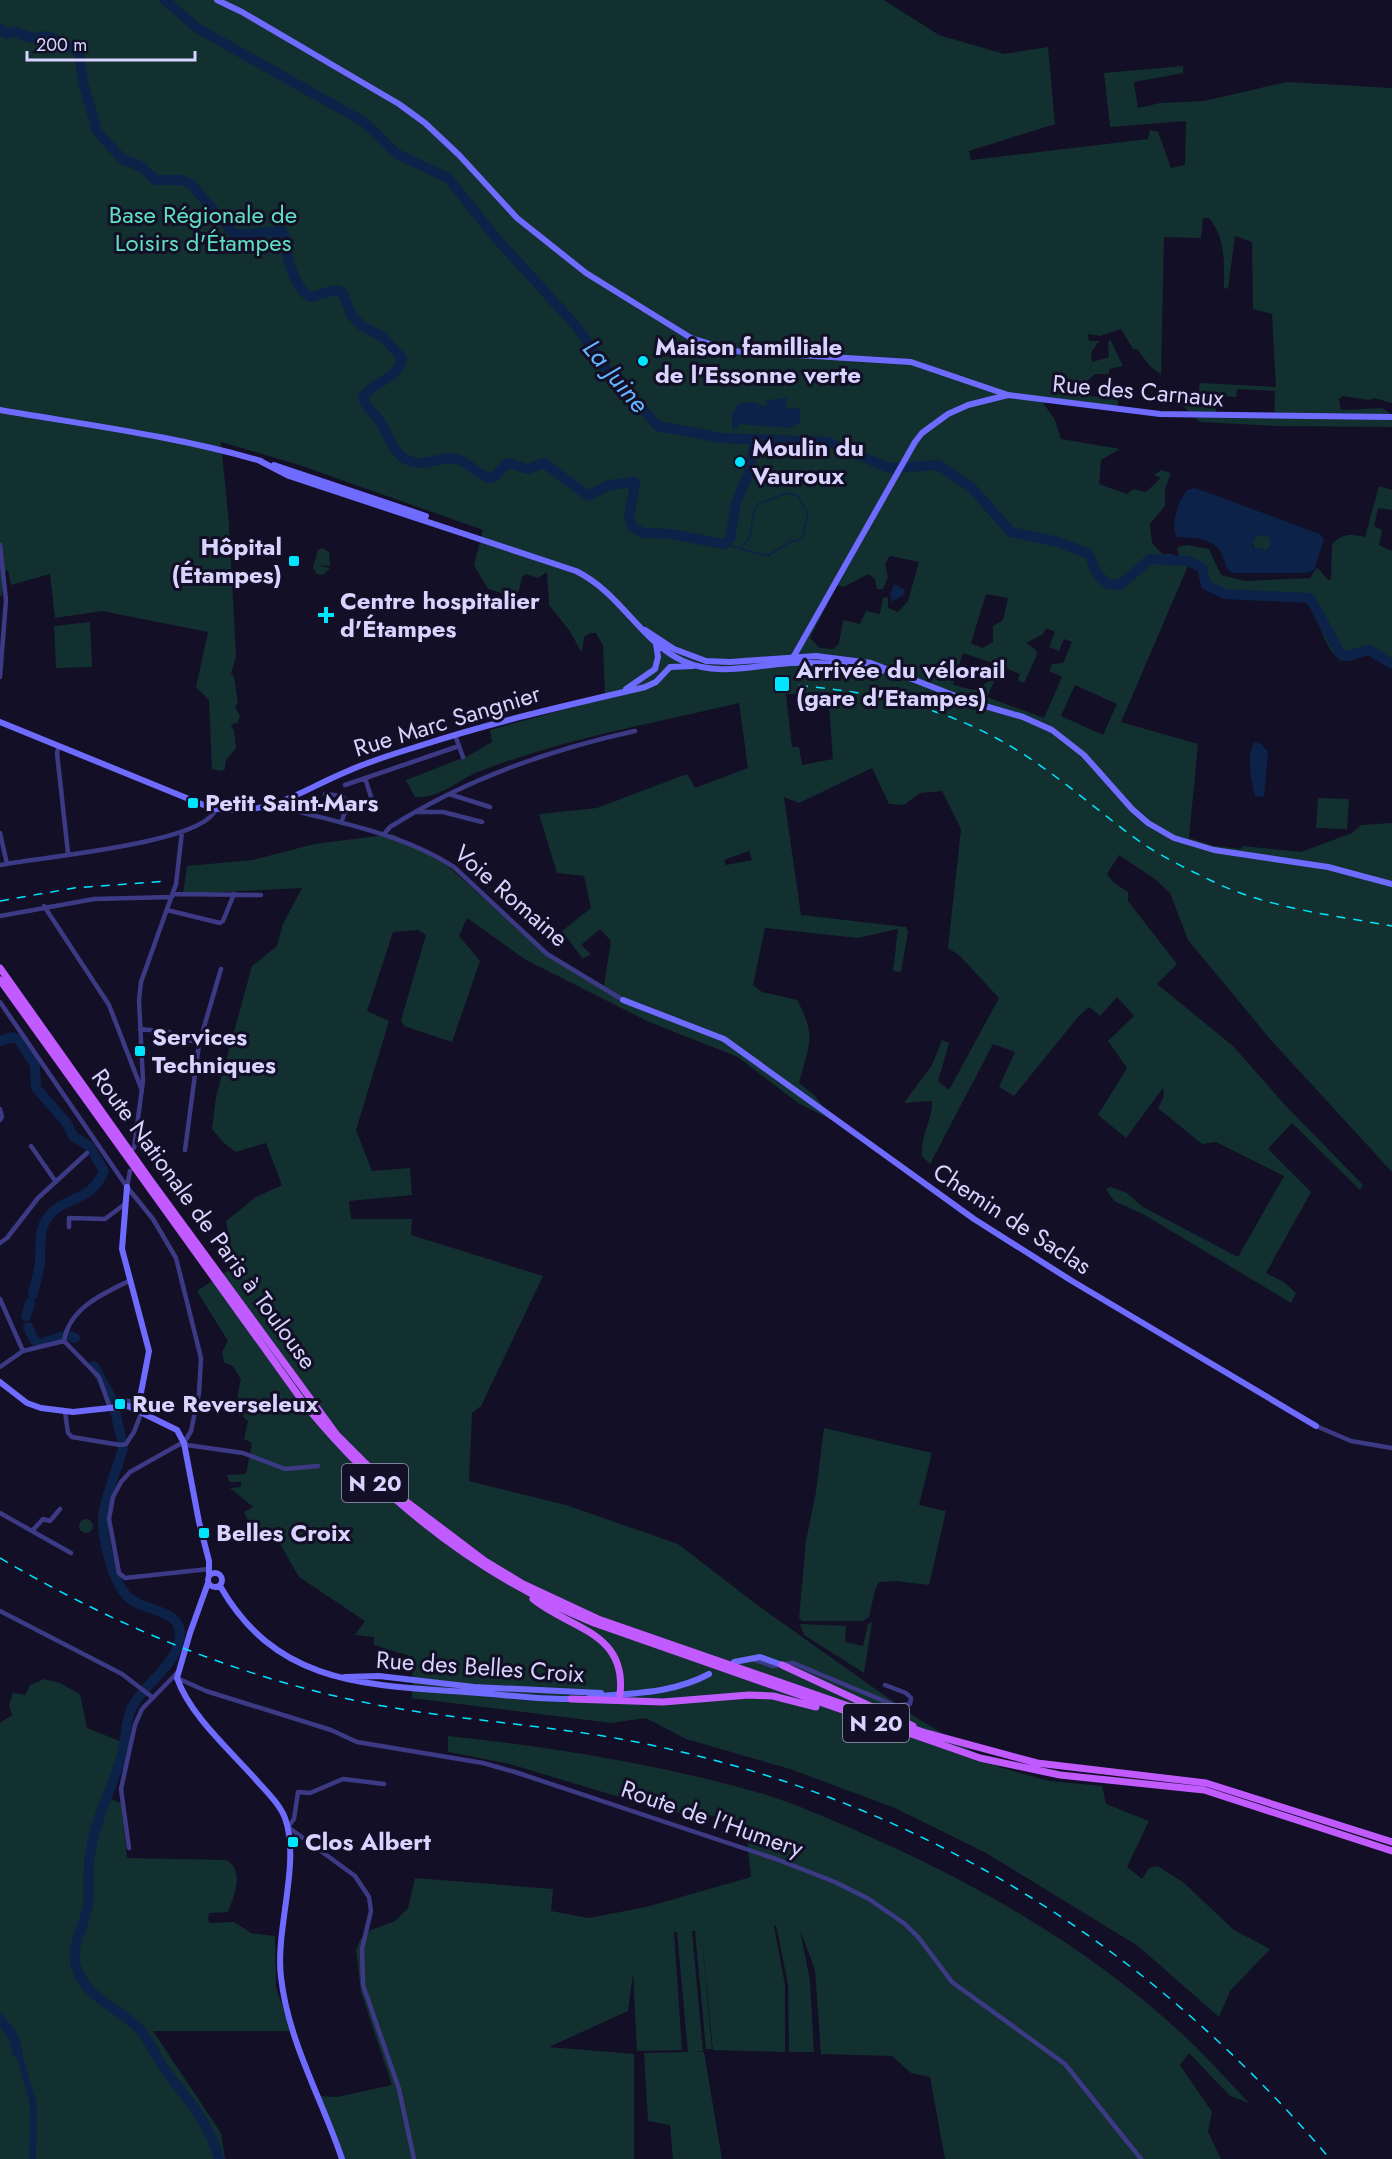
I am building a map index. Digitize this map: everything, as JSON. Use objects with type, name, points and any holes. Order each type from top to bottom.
[{"type":"main road","points":[[217,0],[242,12],[399,104],[425,123],[517,218],[586,273],[691,338],[733,351],[911,362],[1008,395]]},
{"type":"main road","name":"Rue des Carnaux","points":[[790,663],[922,433],[942,418],[968,405],[1008,395],[1160,414],[1392,417]]},
{"type":"main road","points":[[0,410],[226,450],[260,461],[289,476],[473,536],[585,576],[603,587],[655,643],[693,666]]},
{"type":"main road","points":[[645,630],[667,644],[706,660]]},
{"type":"main road","points":[[655,643],[658,657],[669,653],[706,660],[751,661],[795,656],[855,660],[1023,717],[1052,730],[1074,745],[1132,809],[1159,830],[1196,846],[1328,867],[1392,884]]},
{"type":"main road","points":[[667,644],[670,667],[693,666],[728,670],[790,663],[838,664],[895,674]]},
{"type":"main road","name":"Rue Marc Sangnier","points":[[624,691],[655,669],[658,657]]},
{"type":"main road","name":"Rue Marc Sangnier","points":[[0,722],[216,809],[244,811],[286,801],[369,762],[455,735],[656,682],[670,667]]},
{"type":"main road","name":"Route Nationale de Paris à Toulouse","points":[[0,968],[310,1401],[366,1466],[422,1516],[485,1561],[532,1588],[598,1619],[926,1733],[1037,1763],[1206,1783],[1392,1842]]},
{"type":"main road","name":"Route Nationale de Paris à Toulouse","points":[[0,980],[141,1179],[306,1406],[333,1439],[361,1470],[418,1521],[483,1568],[519,1588],[594,1623],[926,1741],[1016,1767],[1095,1780],[1204,1790],[1392,1851]]},
{"type":"main road","name":"Chemin de Saclas","points":[[623,1000],[724,1039],[974,1219],[1072,1281],[1316,1426]]},
{"type":"main road","points":[[127,1187],[121,1241],[149,1351],[139,1403],[142,1411]]},
{"type":"main road","points":[[0,1382],[32,1405],[65,1412],[114,1405],[128,1406],[173,1427],[184,1443],[212,1580]]},
{"type":"main road","points":[[209,1561],[216,1573],[205,1595],[177,1676],[191,1706],[271,1796],[283,1813],[288,1827],[291,1844],[280,1958],[282,1989],[309,2078],[342,2159]]},
{"type":"main road","name":"Rue des Belles Croix","points":[[212,1580],[222,1579],[216,1573]]},
{"type":"main road","name":"Rue des Belles Croix","points":[[212,1580],[236,1611],[265,1642],[305,1667],[338,1677],[571,1699],[620,1694]]},
{"type":"main road","points":[[519,1588],[546,1610],[603,1640],[616,1661],[620,1694],[678,1687],[709,1674]]},
{"type":"main road","points":[[734,1662],[760,1657],[782,1665],[897,1716],[926,1733]]},
{"type":"main road","name":"Rue des Belles Croix","points":[[362,1680],[620,1694]]},
{"type":"main road","points":[[571,1699],[663,1702],[749,1695],[772,1696],[814,1707],[833,1708]]},
{"type":"street","points":[[0,545],[6,600],[0,677]]},
{"type":"street","points":[[384,834],[390,827],[415,812],[492,773],[575,744],[636,731]]},
{"type":"street","points":[[455,735],[463,757]]},
{"type":"street","points":[[59,746],[57,753],[68,853]]},
{"type":"street","points":[[345,785],[459,746]]},
{"type":"street","points":[[286,801],[296,811],[341,823],[345,812],[373,802],[365,778]]},
{"type":"street","points":[[325,794],[342,796],[353,809]]},
{"type":"street","points":[[448,794],[490,807]]},
{"type":"street","points":[[0,865],[164,839],[208,820],[216,809]]},
{"type":"street","points":[[415,812],[443,812],[482,822]]},
{"type":"street","name":"Voie Romaine","points":[[341,823],[384,834],[426,851],[454,867],[547,954],[623,1000]]},
{"type":"street","points":[[134,1148],[141,1090],[141,982],[172,896],[180,863],[182,832]]},
{"type":"street","points":[[0,833],[8,864]]},
{"type":"street","points":[[167,910],[210,921],[223,921],[234,894]]},
{"type":"street","points":[[0,916],[44,906],[94,899],[261,895]]},
{"type":"street","points":[[44,906],[102,991],[132,1061],[141,1090]]},
{"type":"street","points":[[185,1150],[199,1044],[221,969]]},
{"type":"street","points":[[0,1002],[127,1187],[153,1219],[176,1258],[198,1344],[202,1371],[191,1431],[184,1443],[130,1472],[121,1482],[108,1518],[119,1573],[125,1578],[212,1580]]},
{"type":"street","points":[[140,1029],[169,1032],[199,1044]]},
{"type":"street","points":[[132,1061],[142,1059]]},
{"type":"street","points":[[0,1109],[2,1117],[0,1120]]},
{"type":"street","points":[[31,1146],[56,1182]]},
{"type":"street","points":[[0,1243],[8,1238],[34,1203],[87,1153]]},
{"type":"street","points":[[127,1187],[130,1172]]},
{"type":"street","points":[[69,1227],[69,1218],[105,1219],[126,1204]]},
{"type":"street","points":[[0,1366],[23,1352],[65,1337],[89,1302],[131,1280]]},
{"type":"street","points":[[0,1299],[23,1352]]},
{"type":"street","points":[[0,1321],[8,1318]]},
{"type":"street","points":[[65,1337],[99,1377],[114,1405],[139,1403]]},
{"type":"street","points":[[65,1412],[68,1433],[72,1437],[123,1445],[134,1432],[142,1411]]},
{"type":"street","name":"Chemin de Saclas","points":[[1316,1426],[1351,1441],[1392,1448]]},
{"type":"street","points":[[184,1443],[248,1454],[285,1469],[318,1466]]},
{"type":"street","points":[[32,1531],[43,1519],[50,1521],[60,1509]]},
{"type":"street","points":[[0,1513],[71,1553]]},
{"type":"street","points":[[0,1611],[122,1674],[152,1697]]},
{"type":"street","points":[[782,1665],[793,1663],[896,1706],[910,1704],[911,1698],[906,1693],[885,1685]]},
{"type":"street","points":[[129,1848],[121,1789],[135,1725],[142,1709],[152,1697],[177,1676]]},
{"type":"street","name":"Route de l'Humery","points":[[177,1676],[216,1695],[331,1730],[357,1742],[483,1763],[515,1773],[776,1859],[855,1891],[905,1924],[961,1989],[1029,2035],[1065,2064],[1141,2159]]},
{"type":"street","points":[[384,1784],[343,1779],[310,1794],[298,1792],[294,1819],[288,1827],[355,1876],[369,1897],[371,1911],[362,1949],[363,1985],[399,2089],[414,2159]]},
{"type":"green space","name":"Base Régionale de Loisirs d'Étampes","points":[[0,0],[884,0],[939,35],[1004,54],[1048,47],[1055,124],[969,151],[971,160],[1148,139],[1150,130],[1158,132],[1171,168],[1185,165],[1186,121],[1110,127],[1104,73],[1183,66],[1183,73],[1134,82],[1138,108],[1160,103],[1204,101],[1286,82],[1392,88],[1392,403],[1374,398],[1369,400],[1343,396],[1339,399],[1341,410],[1382,408],[1392,415],[1392,427],[1277,426],[1200,422],[1181,404],[1197,403],[1200,383],[1276,387],[1272,314],[1253,309],[1252,242],[1235,236],[1228,289],[1224,288],[1224,260],[1221,243],[1219,234],[1209,218],[1203,218],[1201,238],[1164,237],[1161,375],[1149,365],[1137,349],[1133,349],[1121,329],[1100,336],[1088,334],[1089,341],[1099,341],[1091,353],[1092,362],[1109,357],[1110,339],[1123,366],[1109,369],[1109,374],[1095,374],[1087,381],[1088,396],[1119,398],[1117,407],[1039,397],[1055,420],[1061,439],[1120,449],[1101,460],[1099,484],[1127,494],[1133,489],[1146,492],[1161,478],[1154,475],[1161,470],[1171,473],[1165,489],[1165,506],[1150,524],[1152,543],[1162,554],[1172,554],[1175,557],[1179,557],[1177,547],[1188,545],[1209,549],[1221,575],[1245,581],[1310,578],[1317,567],[1328,580],[1331,579],[1332,544],[1347,535],[1365,537],[1379,486],[1392,490],[1392,510],[1378,508],[1374,526],[1382,530],[1379,545],[1392,551],[1392,669],[1370,655],[1349,661],[1339,659],[1328,646],[1307,602],[1249,600],[1249,596],[1218,592],[1208,585],[1202,568],[1190,561],[1121,722],[1198,744],[1189,838],[1215,846],[1241,849],[1242,846],[1301,852],[1352,833],[1361,825],[1392,823],[1392,1172],[1270,1039],[1188,940],[1170,893],[1155,879],[1119,855],[1107,874],[1114,883],[1128,892],[1128,901],[1177,964],[1157,984],[1233,1046],[1284,1104],[1363,1185],[1360,1190],[1292,1123],[1268,1149],[1311,1192],[1266,1273],[1284,1282],[1296,1293],[1291,1303],[1143,1214],[1114,1201],[1106,1189],[1111,1187],[1127,1193],[1143,1207],[1238,1257],[1284,1176],[1216,1142],[1202,1144],[1158,1108],[1164,1096],[1163,1088],[1126,1138],[1098,1115],[1127,1068],[1108,1041],[1134,1016],[1117,997],[1100,1016],[1089,1007],[1078,1017],[1014,1096],[999,1087],[1015,1052],[993,1044],[930,1164],[922,1156],[932,1101],[904,1103],[932,1065],[942,1040],[949,1043],[938,1081],[949,1090],[999,998],[960,956],[948,948],[961,829],[942,791],[920,793],[904,805],[889,804],[872,768],[799,803],[784,797],[801,915],[906,927],[908,932],[901,972],[893,971],[898,929],[858,938],[765,928],[753,985],[762,992],[797,1000],[809,1032],[808,1050],[799,1083],[815,1096],[834,1121],[798,1103],[738,1057],[649,1022],[526,960],[467,918],[459,936],[480,961],[452,1042],[404,1026],[401,1020],[426,935],[418,930],[393,932],[367,1011],[389,1021],[356,1130],[372,1171],[410,1168],[412,1195],[349,1201],[351,1219],[412,1219],[411,1235],[543,1276],[481,1406],[472,1413],[469,1481],[566,1505],[678,1544],[760,1607],[915,1717],[999,1767],[1049,1781],[1102,1786],[1106,1804],[1149,1821],[1127,1867],[1142,1879],[1149,1868],[1158,1866],[1184,1883],[1234,1930],[1270,1949],[1230,1991],[1219,2017],[1138,1946],[986,1853],[895,1808],[790,1769],[686,1739],[646,1718],[611,1723],[412,1698],[413,1657],[374,1645],[374,1637],[355,1635],[365,1621],[299,1577],[276,1537],[259,1543],[244,1512],[253,1507],[230,1488],[241,1487],[241,1482],[229,1482],[227,1475],[246,1474],[252,1443],[244,1439],[248,1421],[240,1412],[237,1402],[241,1380],[233,1366],[224,1362],[222,1352],[228,1341],[197,1291],[235,1266],[226,1221],[256,1197],[282,1185],[266,1143],[236,1152],[225,1144],[212,1129],[216,1097],[252,966],[277,946],[283,924],[302,888],[183,894],[187,866],[253,860],[314,844],[393,834],[442,861],[537,946],[604,986],[611,941],[600,929],[581,945],[591,954],[583,959],[562,931],[591,908],[584,876],[557,873],[539,814],[597,808],[687,774],[695,788],[748,768],[739,703],[542,750],[470,775],[447,789],[431,795],[415,797],[406,780],[468,756],[492,742],[490,730],[605,698],[603,646],[596,633],[584,637],[582,653],[569,630],[549,605],[547,572],[538,578],[526,574],[522,577],[517,598],[488,589],[474,565],[483,530],[296,464],[221,442],[229,523],[236,657],[231,673],[234,677],[238,703],[235,707],[240,716],[237,724],[234,723],[231,727],[234,730],[236,748],[226,760],[225,769],[222,771],[212,769],[209,700],[196,687],[208,632],[102,611],[55,618],[50,574],[11,585],[8,570],[2,571],[2,596],[0,596]],"holes":[[[1237,389],[1275,391],[1274,416],[1216,413],[1216,401],[1224,401],[1224,396],[1236,397]],[[890,556],[919,562],[908,601],[898,612],[888,608],[888,597],[883,598],[880,614],[866,611],[860,624],[843,620],[839,644],[833,649],[820,648],[810,638],[837,585],[844,587],[868,574],[875,579],[877,589],[883,589],[888,577],[885,564]],[[986,594],[1008,598],[1003,620],[993,626],[993,642],[982,648],[971,643]],[[1046,628],[1055,632],[1049,647],[1059,651],[1064,639],[1072,642],[1063,663],[1052,664],[1049,671],[1062,677],[1044,718],[987,697],[1001,666],[1020,674],[1018,680],[1024,683],[1037,655],[1036,650],[1026,643],[1043,634]],[[963,653],[992,663],[988,682],[974,690],[953,685]],[[1075,685],[1117,704],[1103,735],[1061,716]],[[786,694],[798,694],[801,706],[829,706],[833,759],[802,765],[799,747],[792,747]],[[749,851],[752,860],[726,865],[724,860]]]},
{"type":"green space","points":[[1262,534],[1268,537],[1271,543],[1268,549],[1262,552],[1256,549],[1253,543],[1256,537]]},
{"type":"green space","points":[[322,548],[329,552],[330,566],[316,565],[330,568],[323,575],[317,574],[313,568],[318,550]]},
{"type":"green space","points":[[90,622],[92,667],[56,668],[54,626]]},
{"type":"green space","points":[[1318,798],[1349,799],[1347,829],[1316,828]]},
{"type":"green space","points":[[824,1428],[932,1453],[919,1505],[946,1511],[929,1585],[895,1581],[879,1582],[869,1617],[863,1621],[802,1621],[799,1618],[806,1541],[816,1492]]},
{"type":"green space","points":[[83,1519],[89,1519],[93,1526],[89,1533],[83,1533],[79,1529],[79,1523]]},
{"type":"green space","points":[[872,1622],[864,1673],[804,1635],[800,1624],[846,1626],[845,1642],[863,1646],[868,1624]]},
{"type":"green space","points":[[44,1679],[60,1683],[80,1694],[87,1728],[127,1744],[108,1798],[121,1803],[127,1858],[226,1860],[232,1865],[237,1878],[235,1892],[228,1912],[209,1913],[208,1920],[210,1923],[234,1922],[251,1933],[275,1936],[276,1988],[291,2031],[153,2031],[221,2133],[225,2159],[0,2159],[0,1723],[12,1715],[9,1705],[13,1693],[25,1695],[30,1685]]},
{"type":"green space","points":[[448,1736],[527,1745],[644,1765],[760,1793],[839,1823],[969,1885],[1049,1932],[1125,1986],[1196,2047],[1249,2103],[1230,2096],[1189,2053],[1180,2065],[1212,2112],[1208,2132],[1221,2159],[945,2159],[930,2077],[911,2073],[892,2056],[821,2054],[815,1970],[800,1930],[810,1981],[814,2052],[789,2052],[788,1984],[776,1925],[774,1926],[785,1985],[785,2052],[713,2050],[701,1930],[712,2049],[706,2049],[695,1931],[692,1931],[703,2051],[697,2052],[704,2052],[722,2159],[673,2159],[670,2125],[648,2121],[644,2053],[688,2052],[677,1932],[674,1932],[682,2050],[637,2051],[633,1973],[628,2011],[549,2047],[634,2054],[634,2159],[344,2159],[319,2096],[337,2097],[392,2085],[361,1992],[356,1950],[360,1940],[371,1930],[395,1921],[408,1908],[415,1878],[553,1889],[551,1911],[589,1918],[646,1907],[751,1877],[745,1822],[692,1812],[672,1813],[510,1764],[448,1752]]},
{"type":"water","points":[[787,398],[786,409],[799,408],[801,415],[799,423],[789,428],[740,424],[733,432],[732,413],[739,404],[753,402],[766,407],[767,400]]},
{"type":"water","points":[[1195,488],[1320,534],[1324,540],[1314,570],[1306,573],[1233,573],[1226,566],[1219,550],[1210,542],[1197,538],[1177,537],[1174,526],[1176,513],[1187,490]],"holes":[[[1265,534],[1270,539],[1269,550],[1252,547],[1255,537]]]},
{"type":"water","points":[[894,584],[905,590],[903,595],[892,602],[890,594]]},
{"type":"water","points":[[1254,742],[1261,744],[1268,752],[1264,797],[1255,796],[1252,783],[1250,755]]},
{"type":"water","points":[[18,2040],[37,2105],[36,2159],[29,2159],[30,2104],[13,2043]]},
{"type":"waterway","name":"La Juine","points":[[165,0],[197,28],[364,122],[397,154],[448,178],[496,238],[577,327],[607,370],[658,426],[722,438],[828,442],[889,468],[938,465],[971,487],[1011,532],[1058,542],[1089,554],[1097,574],[1108,584],[1120,585],[1150,559],[1189,561],[1202,568],[1206,585],[1225,594],[1310,598],[1340,653],[1346,656],[1369,650],[1392,664]]},
{"type":"waterway","points":[[0,28],[6,34],[15,32],[31,38],[49,36],[79,54],[83,82],[97,131],[122,159],[142,167],[155,180],[182,180],[191,184],[235,235],[282,231],[290,266],[302,290],[311,297],[335,290],[342,292],[352,316],[362,326],[383,337],[402,358],[396,371],[363,397],[395,449],[405,459],[420,463],[448,458],[457,459],[489,478],[494,477],[507,463],[528,469],[544,463],[588,496],[609,485],[634,482],[629,516],[633,528],[644,533],[670,534],[725,544],[730,539],[736,503],[748,475],[755,441]]},
{"type":"waterway","points":[[725,544],[767,556],[790,542],[802,539],[808,514],[798,496],[787,493],[758,504],[755,508],[749,539],[741,547]]},
{"type":"waterway","points":[[0,1041],[11,1037],[18,1039],[35,1065],[36,1088],[66,1122],[73,1136],[90,1147],[104,1171],[92,1189],[62,1205],[45,1222],[33,1294]]},
{"type":"waterway","points":[[26,1316],[30,1303]]},
{"type":"waterway","points":[[28,1327],[34,1340],[39,1343]]},
{"type":"waterway","points":[[45,1342],[67,1335],[75,1338]]},
{"type":"waterway","points":[[94,1366],[114,1403]]},
{"type":"waterway","points":[[115,1411],[122,1441]]},
{"type":"waterway","points":[[123,1449],[103,1515],[107,1552],[111,1565],[126,1595],[133,1601],[170,1616],[180,1630],[179,1641],[171,1659],[137,1699],[130,1712],[123,1751],[92,1841],[88,1905],[76,1943],[76,1966],[88,1988],[134,2023],[142,2032],[166,2071],[203,2122],[215,2145],[219,2159]]},
{"type":"waterway","points":[[0,2019],[13,2036],[18,2053]]},
{"type":"railway","points":[[782,684],[872,695],[957,720],[984,732],[1028,757],[1141,843],[1212,881],[1277,904],[1392,926]]},
{"type":"railway","points":[[0,901],[74,888],[167,881]]},
{"type":"railway","points":[[0,1558],[91,1607],[138,1629],[233,1667],[283,1682],[383,1706],[585,1733],[651,1745],[751,1771],[847,1804],[939,1846],[1026,1894],[1108,1950],[1187,2013],[1261,2083],[1330,2159]]},
{"type":"place","name":"Maison familliale de l'Essonne verte","points":[[643,361]]},
{"type":"place","name":"Moulin du Vauroux","points":[[740,462]]},
{"type":"place","name":"Hôpital (Étampes)","points":[[294,561]]},
{"type":"place","name":"Centre hospitalier d'Étampes","points":[[326,615]]},
{"type":"place","name":"Arrivée du vélorail (gare d'Etampes)","points":[[782,684]]},
{"type":"place","name":"Petit Saint-Mars","points":[[193,803]]},
{"type":"place","name":"Services Techniques","points":[[140,1051]]},
{"type":"place","name":"Rue Reverseleux","points":[[120,1404]]},
{"type":"place","name":"Belles Croix","points":[[204,1533]]},
{"type":"place","name":"Clos Albert","points":[[293,1842]]}]
